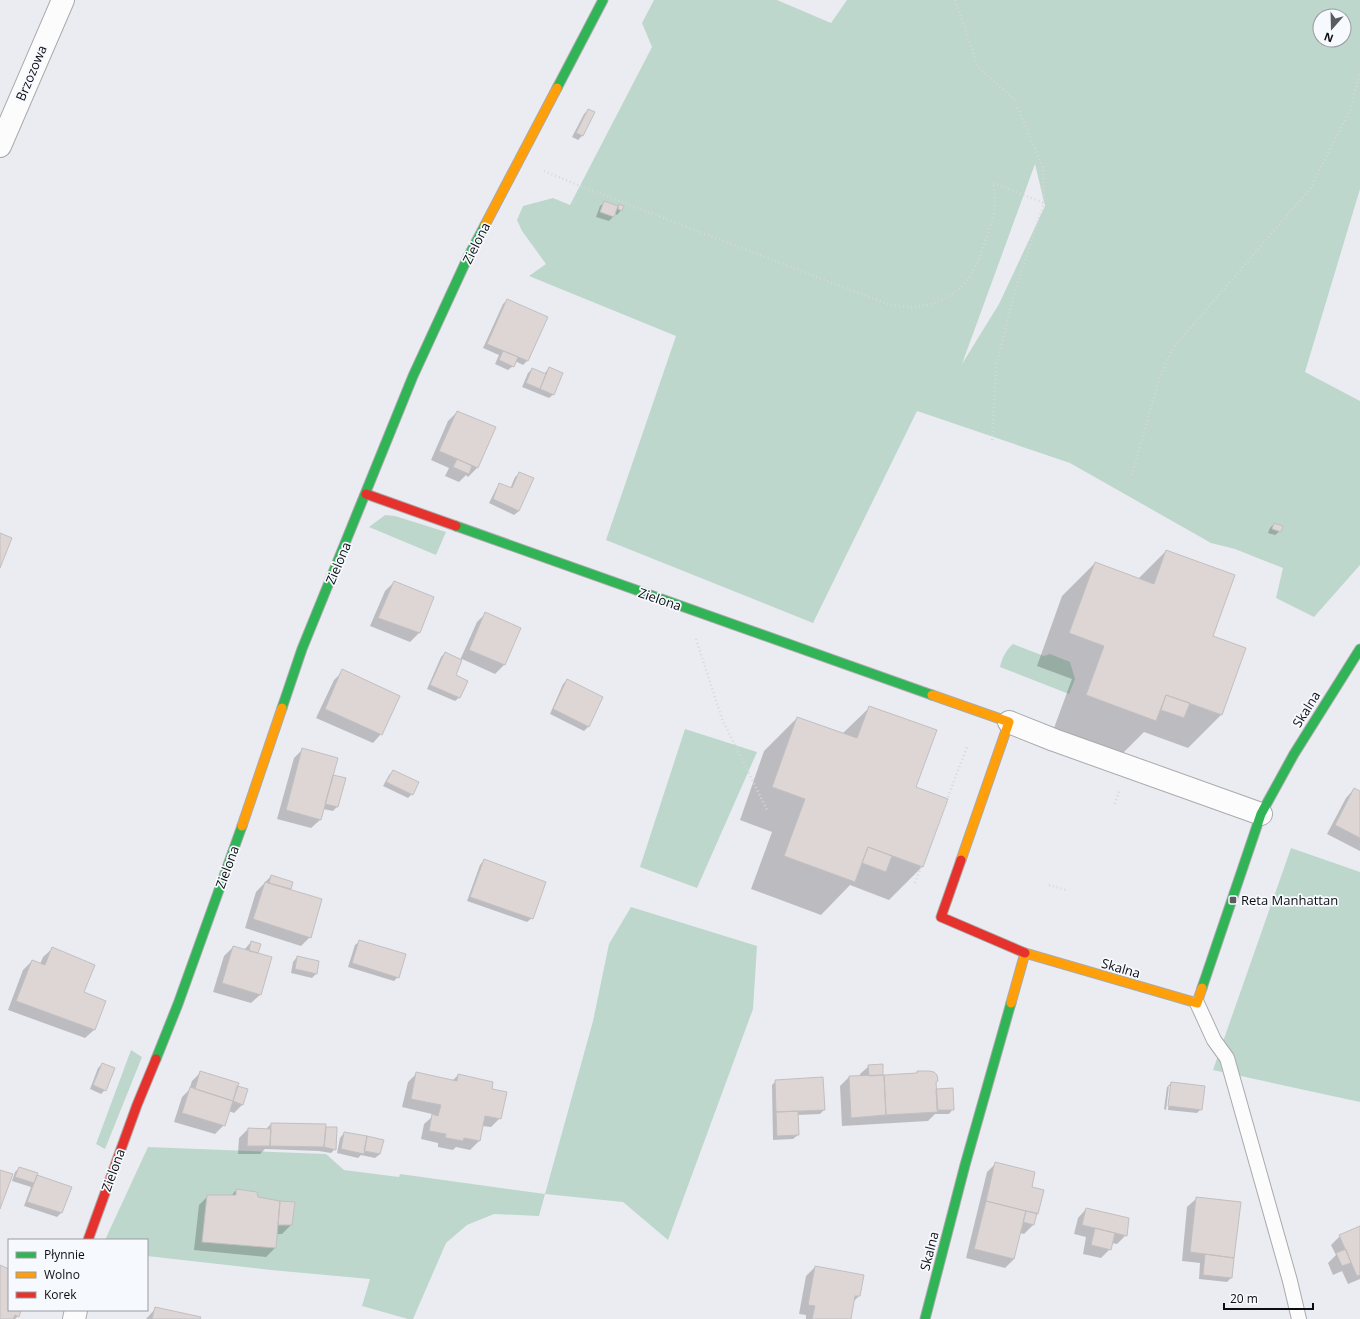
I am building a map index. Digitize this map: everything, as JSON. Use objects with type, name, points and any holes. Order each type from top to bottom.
[{"type":"street","name":"Brzozowa","points":[[0,146],[63,0]]},
{"type":"street","name":"Zielona","points":[[88,1239],[137,1105],[178,1004],[232,855],[302,648],[413,376],[467,259],[603,0]]},
{"type":"street","name":"Zielona","points":[[366,494],[1009,722]]},
{"type":"street","name":"Skalna","points":[[925,1319],[965,1165],[1025,953],[1197,1003],[1261,814],[1294,754],[1360,649]]},
{"type":"street","points":[[1025,953],[940,917],[1009,722],[1061,743],[1261,814]]},
{"type":"lane","points":[[1197,1003],[1214,1040],[1227,1058],[1290,1281],[1299,1319]]},
{"type":"path","points":[[955,0],[978,67],[1014,98],[1043,168],[1044,202],[1014,294],[996,367],[992,443]]},
{"type":"path","points":[[1132,475],[1160,376],[1173,348],[1310,189],[1350,110],[1360,72]]},
{"type":"path","points":[[519,160],[580,186],[890,304],[910,307],[926,306],[949,297],[964,284],[973,272],[994,215],[996,205],[993,183],[1044,202]]},
{"type":"path","points":[[688,608],[722,719],[767,810]]},
{"type":"path","points":[[915,883],[967,747]]},
{"type":"path","points":[[1115,804],[1121,785]]},
{"type":"path","points":[[1050,885],[1066,890]]},
{"type":"green space","points":[[654,0],[777,0],[831,23],[847,0],[1360,0],[1360,189],[1305,372],[1360,401],[1360,565],[1314,617],[1276,598],[1283,568],[1235,549],[1211,543],[1070,463],[917,411],[813,623],[606,540],[676,336],[529,276],[546,264],[522,231],[517,220],[523,206],[553,198],[570,205],[652,47],[642,23]],"holes":[[[1035,164],[1045,206],[999,304],[962,364]]]},
{"type":"green space","points":[[385,515],[395,516],[446,532],[436,555],[369,527]]},
{"type":"green space","points":[[1013,644],[1044,656],[1050,654],[1070,662],[1075,679],[1069,694],[1000,667],[1005,654]]},
{"type":"green space","points":[[685,729],[757,752],[697,888],[640,867]]},
{"type":"green space","points":[[1291,848],[1360,872],[1360,1102],[1213,1070]]},
{"type":"green space","points":[[631,907],[757,946],[753,1009],[668,1240],[623,1202],[545,1194],[593,1021],[609,944]]},
{"type":"green space","points":[[131,1050],[142,1057],[105,1149],[96,1144]]},
{"type":"green space","points":[[148,1147],[326,1154],[344,1170],[399,1177],[400,1174],[545,1194],[539,1216],[494,1214],[467,1225],[446,1243],[413,1319],[408,1319],[362,1306],[370,1279],[271,1270],[148,1256],[148,1239],[105,1239]]},
{"type":"building","points":[[588,109],[595,112],[583,136],[576,133]]},
{"type":"building","points":[[604,201],[618,206],[614,217],[600,212]]},
{"type":"building","points":[[619,204],[624,206],[622,211],[618,209]]},
{"type":"building","points":[[507,299],[548,317],[528,361],[487,344]]},
{"type":"building","points":[[503,351],[518,357],[514,367],[499,360]]},
{"type":"building","points":[[549,367],[563,373],[554,395],[540,389]]},
{"type":"building","points":[[532,368],[546,374],[540,389],[526,383]]},
{"type":"building","points":[[457,411],[496,427],[478,468],[439,451]]},
{"type":"building","points":[[457,459],[472,466],[469,474],[453,467]]},
{"type":"building","points":[[519,472],[534,478],[519,511],[493,499],[499,483],[512,488]]},
{"type":"building","points":[[1274,523],[1283,526],[1281,532],[1272,529]]},
{"type":"building","points":[[0,533],[12,538],[0,568]]},
{"type":"building","points":[[1166,550],[1235,575],[1213,636],[1246,648],[1222,715],[1166,695],[1156,721],[1086,695],[1104,646],[1069,633],[1095,562],[1154,584]]},
{"type":"building","points":[[394,581],[434,597],[420,633],[378,618]]},
{"type":"building","points":[[485,612],[521,628],[505,665],[469,650]]},
{"type":"building","points":[[445,652],[462,660],[456,675],[468,681],[460,698],[430,685]]},
{"type":"building","points":[[342,669],[400,696],[382,735],[325,709]]},
{"type":"building","points":[[567,679],[603,697],[589,727],[553,709]]},
{"type":"building","points":[[1166,695],[1190,703],[1184,718],[1161,710]]},
{"type":"building","points":[[869,706],[937,730],[916,787],[948,799],[923,867],[868,847],[855,882],[784,856],[805,799],[772,787],[797,717],[857,738]]},
{"type":"building","points":[[302,748],[338,758],[321,820],[286,810]]},
{"type":"building","points":[[393,770],[419,782],[413,795],[386,782]]},
{"type":"building","points":[[333,775],[346,778],[338,807],[325,804]]},
{"type":"building","points":[[1354,788],[1360,791],[1360,838],[1335,825]]},
{"type":"building","points":[[868,847],[892,856],[886,872],[862,863]]},
{"type":"building","points":[[484,859],[546,882],[533,919],[470,897]]},
{"type":"building","points":[[271,875],[293,882],[291,889],[269,883]]},
{"type":"building","points":[[265,882],[322,899],[311,938],[253,919]]},
{"type":"building","points":[[359,940],[406,954],[399,978],[352,963]]},
{"type":"building","points":[[251,941],[261,944],[258,953],[249,951]]},
{"type":"building","points":[[233,946],[272,957],[261,995],[222,983]]},
{"type":"building","points":[[52,947],[95,965],[84,992],[106,1001],[95,1030],[16,1001],[32,960],[45,965]]},
{"type":"building","points":[[297,956],[319,961],[317,974],[295,969]]},
{"type":"building","points":[[102,1063],[115,1068],[106,1091],[93,1085]]},
{"type":"building","points":[[883,1064],[883,1075],[869,1076],[868,1065]]},
{"type":"building","points":[[200,1071],[239,1083],[233,1101],[195,1089]]},
{"type":"building","points":[[917,1071],[934,1072],[937,1075],[938,1112],[886,1115],[884,1075],[917,1073]]},
{"type":"building","points":[[416,1072],[457,1081],[458,1074],[493,1082],[492,1089],[507,1092],[501,1119],[485,1116],[480,1141],[464,1138],[463,1141],[445,1138],[446,1134],[429,1131],[432,1114],[438,1116],[441,1105],[411,1099]]},
{"type":"building","points":[[884,1075],[886,1115],[851,1118],[849,1076]]},
{"type":"building","points":[[823,1077],[825,1110],[776,1112],[775,1080]]},
{"type":"building","points":[[1171,1082],[1205,1086],[1202,1110],[1168,1106]]},
{"type":"building","points":[[237,1086],[248,1089],[243,1105],[233,1101]]},
{"type":"building","points":[[190,1087],[233,1101],[225,1126],[182,1113]]},
{"type":"building","points":[[953,1088],[954,1110],[937,1110],[936,1089]]},
{"type":"building","points":[[798,1111],[799,1135],[777,1136],[776,1112]]},
{"type":"building","points":[[271,1123],[326,1124],[324,1147],[270,1146]]},
{"type":"building","points":[[326,1127],[337,1127],[336,1150],[324,1147]]},
{"type":"building","points":[[248,1128],[271,1129],[270,1146],[247,1146]]},
{"type":"building","points":[[344,1132],[367,1136],[364,1154],[341,1149]]},
{"type":"building","points":[[367,1136],[384,1140],[380,1154],[364,1151]]},
{"type":"building","points":[[995,1162],[1035,1172],[1032,1187],[1044,1190],[1038,1214],[986,1201]]},
{"type":"building","points":[[19,1167],[38,1173],[34,1183],[15,1177]]},
{"type":"building","points":[[0,1170],[13,1174],[0,1209]]},
{"type":"building","points":[[37,1175],[72,1187],[62,1213],[27,1202]]},
{"type":"building","points":[[236,1189],[257,1192],[258,1197],[280,1201],[276,1248],[202,1242],[207,1195],[236,1195]]},
{"type":"building","points":[[1196,1197],[1241,1202],[1234,1258],[1190,1252]]},
{"type":"building","points":[[280,1201],[295,1202],[292,1225],[278,1225]]},
{"type":"building","points":[[986,1201],[1026,1211],[1014,1259],[974,1249]]},
{"type":"building","points":[[1086,1208],[1129,1218],[1127,1236],[1082,1225]]},
{"type":"building","points":[[1026,1211],[1037,1213],[1034,1225],[1023,1222]]},
{"type":"building","points":[[1360,1226],[1360,1275],[1357,1276],[1339,1235]]},
{"type":"building","points":[[1095,1228],[1115,1233],[1111,1250],[1091,1245]]},
{"type":"building","points":[[1346,1249],[1351,1263],[1342,1266],[1336,1253]]},
{"type":"building","points":[[1205,1254],[1234,1258],[1232,1278],[1203,1275]]},
{"type":"building","points":[[0,1265],[8,1269],[8,1311],[21,1311],[19,1317],[15,1315],[13,1319],[0,1319]]},
{"type":"building","points":[[815,1266],[864,1275],[860,1296],[855,1296],[851,1319],[812,1319],[815,1306],[808,1305]]},
{"type":"building","points":[[155,1307],[201,1317],[200,1319],[152,1319]]},
{"type":"traffic: fast","points":[[557,88],[603,0]]},
{"type":"traffic: fast","points":[[282,708],[302,649],[413,376],[467,259],[485,225]]},
{"type":"traffic: fast","points":[[456,526],[932,695]]},
{"type":"traffic: fast","points":[[1202,988],[1261,814],[1294,754],[1360,649]]},
{"type":"traffic: fast","points":[[156,1059],[178,1004],[242,826]]},
{"type":"traffic: fast","points":[[925,1319],[965,1165],[1011,1003]]},
{"type":"traffic: slow","points":[[485,225],[557,88]]},
{"type":"traffic: slow","points":[[932,695],[1009,722],[961,860]]},
{"type":"traffic: slow","points":[[242,826],[282,708]]},
{"type":"traffic: slow","points":[[1011,1003],[1025,953],[1197,1003],[1202,988]]},
{"type":"traffic: jam","points":[[366,494],[456,526]]},
{"type":"traffic: jam","points":[[961,860],[941,917],[1025,953]]},
{"type":"traffic: jam","points":[[88,1239],[137,1105],[156,1059]]},
{"type":"place","name":"Reta Manhattan","points":[[1233,900]]}]
